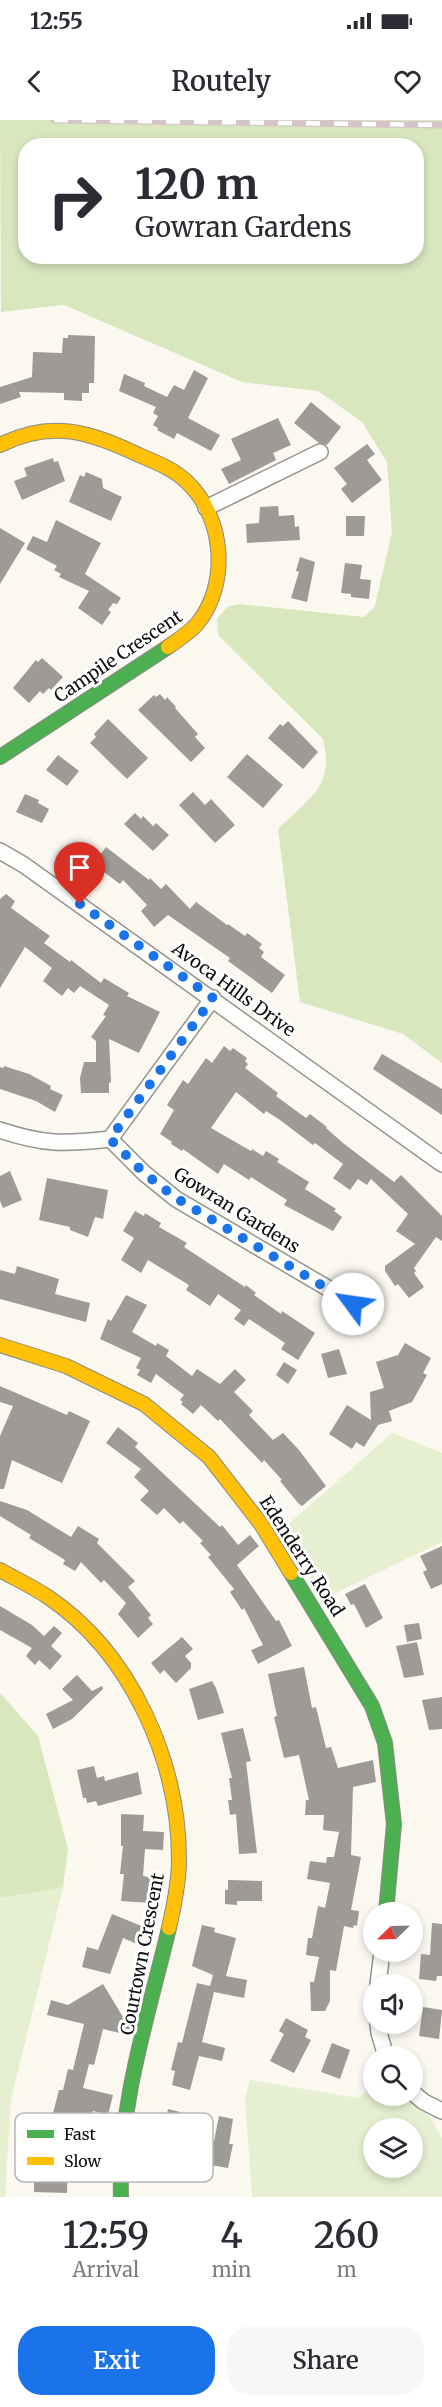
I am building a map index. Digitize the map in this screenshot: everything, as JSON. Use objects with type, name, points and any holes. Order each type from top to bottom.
[{"type":"street","name":"Campile Crescent","points":[[0,445],[22,434],[50,429],[66,429],[91,434],[113,442],[174,472],[187,483],[206,508],[217,532],[219,556],[216,579],[208,607],[198,623],[179,640],[0,758]]},
{"type":"street","points":[[206,508],[320,452]]},
{"type":"street","name":"Avoca Hills Drive","points":[[0,850],[24,864],[213,998],[442,1164]]},
{"type":"street","points":[[0,1130],[31,1140],[56,1143],[110,1139],[213,998]]},
{"type":"street","name":"Gowran Gardens","points":[[110,1139],[144,1173],[176,1198],[353,1304]]},
{"type":"street","name":"Edenderry Road","points":[[0,1345],[66,1366],[144,1404],[209,1457],[261,1524],[372,1706],[385,1743],[392,1789],[394,1824],[387,1902]]},
{"type":"street","name":"Courtown Crescent","points":[[0,1570],[48,1598],[81,1625],[108,1655],[140,1700],[164,1762],[175,1811],[179,1861],[173,1909],[127,2113]]},
{"type":"street","points":[[423,2101],[442,2111]]},
{"type":"street","name":"Courtown Crescent","points":[[120,2182],[121,2197]]},
{"type":"green space","points":[[0,120],[442,120],[442,1063],[403,1034],[300,1002],[278,829],[309,800],[322,780],[326,755],[323,739],[218,635],[217,619],[227,607],[240,604],[364,617],[375,606],[392,532],[387,462],[362,422],[318,391],[242,382],[64,305],[1,312]]},
{"type":"green space","points":[[392,1433],[442,1453],[442,1542],[323,1599],[281,1531]]},
{"type":"green space","points":[[0,1693],[38,1736],[68,1849],[63,1887],[0,1898]]},
{"type":"green space","points":[[63,1887],[11,2100],[5,2197],[0,2197],[0,1898]]},
{"type":"green space","points":[[250,2080],[358,2098],[363,2094],[363,2106],[415,2106],[430,2117],[442,2138],[442,2197],[252,2197],[245,2099]]},
{"type":"building","points":[[68,335],[95,336],[94,383],[89,383],[89,393],[82,393],[82,401],[64,400],[64,393],[19,392],[21,397],[0,404],[0,387],[32,377],[33,352],[62,353],[63,338],[68,338]]},
{"type":"building","points":[[194,370],[208,378],[188,418],[220,435],[211,451],[177,433],[174,439],[157,430],[158,428],[153,425],[158,416],[153,413],[156,407],[119,391],[124,374],[145,383],[144,386],[167,397],[174,385],[184,390]]},
{"type":"building","points":[[311,402],[341,427],[327,445],[319,443],[294,423]]},
{"type":"building","points":[[278,418],[291,445],[273,453],[276,460],[229,484],[221,469],[241,460],[231,439]]},
{"type":"building","points":[[367,444],[375,454],[367,460],[382,480],[352,503],[341,489],[347,484],[334,468]]},
{"type":"building","points":[[53,458],[54,462],[58,461],[65,481],[22,500],[14,481],[27,476],[24,468]]},
{"type":"building","points":[[86,472],[102,479],[103,488],[122,497],[111,521],[69,502],[80,475],[84,477]]},
{"type":"building","points":[[278,506],[279,516],[294,515],[295,527],[299,526],[300,540],[247,543],[246,524],[259,523],[260,507]]},
{"type":"building","points":[[346,516],[365,516],[364,536],[346,536]]},
{"type":"building","points":[[56,520],[101,543],[85,574],[121,598],[108,610],[111,612],[102,625],[78,608],[89,591],[59,577],[61,574],[54,570],[57,566],[26,549],[33,536],[47,542]]},
{"type":"building","points":[[0,528],[25,543],[0,584]]},
{"type":"building","points":[[300,557],[315,562],[307,602],[291,598],[299,572],[296,571]]},
{"type":"building","points":[[345,563],[362,565],[360,579],[371,580],[369,599],[351,597],[351,594],[341,593]]},
{"type":"building","points":[[42,658],[63,677],[51,690],[49,688],[43,694],[40,691],[29,703],[13,688],[36,660],[38,662]]},
{"type":"building","points":[[160,694],[165,700],[167,697],[176,707],[198,734],[195,737],[205,748],[191,762],[138,710],[154,695],[156,697]]},
{"type":"building","points":[[108,719],[148,758],[127,779],[90,743],[96,737],[94,734]]},
{"type":"building","points":[[288,721],[318,752],[303,769],[268,738],[280,724],[283,726]]},
{"type":"building","points":[[247,754],[283,785],[263,808],[227,777]]},
{"type":"building","points":[[58,755],[79,771],[67,786],[46,770]]},
{"type":"building","points":[[193,792],[205,805],[211,799],[235,825],[215,843],[179,805]]},
{"type":"building","points":[[25,794],[39,800],[38,803],[49,809],[42,823],[16,812]]},
{"type":"building","points":[[135,813],[141,819],[143,816],[153,826],[156,823],[169,835],[153,851],[124,824]]},
{"type":"building","points":[[106,847],[149,880],[150,878],[161,889],[166,884],[190,909],[196,902],[227,925],[245,936],[247,933],[262,944],[259,948],[264,952],[261,957],[285,975],[272,993],[228,961],[230,958],[168,915],[154,927],[141,911],[147,905],[123,880],[120,884],[93,864]]},
{"type":"building","points":[[6,894],[15,901],[11,908],[50,936],[44,943],[101,983],[104,978],[129,993],[127,996],[160,1012],[139,1053],[109,1039],[111,1082],[109,1093],[81,1093],[80,1078],[84,1062],[96,1062],[96,1041],[91,1037],[106,1016],[103,1015],[109,1005],[80,986],[74,993],[68,988],[62,996],[43,981],[52,968],[25,947],[0,988],[0,899]]},
{"type":"building","points":[[224,1046],[230,1051],[233,1048],[247,1058],[245,1061],[248,1064],[245,1068],[278,1093],[276,1096],[306,1118],[310,1114],[394,1182],[401,1175],[442,1216],[442,1241],[436,1237],[414,1268],[416,1271],[414,1273],[424,1287],[409,1298],[398,1284],[395,1286],[385,1271],[385,1266],[415,1244],[396,1231],[408,1214],[371,1179],[367,1185],[358,1179],[350,1190],[333,1178],[343,1164],[266,1111],[264,1114],[236,1092],[211,1128],[251,1151],[252,1149],[263,1156],[266,1151],[279,1159],[277,1162],[309,1182],[305,1189],[336,1209],[334,1211],[342,1217],[333,1231],[284,1205],[287,1200],[251,1177],[249,1180],[224,1164],[218,1174],[183,1149],[182,1151],[171,1144],[172,1142],[160,1134],[174,1110],[167,1105],[183,1080],[188,1084],[206,1058],[212,1063]]},
{"type":"building","points":[[382,1054],[442,1089],[442,1115],[373,1069]]},
{"type":"building","points":[[4,1066],[29,1074],[63,1095],[55,1112],[36,1101],[0,1089],[0,1067]]},
{"type":"building","points":[[10,1171],[22,1200],[3,1208],[0,1201],[0,1176]]},
{"type":"building","points":[[47,1178],[108,1190],[103,1219],[95,1217],[88,1237],[70,1230],[70,1227],[39,1220]]},
{"type":"building","points":[[135,1211],[144,1216],[145,1213],[161,1223],[159,1227],[187,1243],[184,1247],[245,1287],[246,1285],[256,1293],[254,1295],[281,1314],[282,1311],[315,1333],[298,1360],[281,1349],[285,1343],[249,1319],[244,1326],[234,1319],[241,1310],[218,1294],[210,1306],[186,1290],[189,1285],[148,1260],[141,1273],[121,1260],[134,1238],[123,1231]]},
{"type":"building","points":[[17,1266],[59,1279],[55,1294],[90,1303],[86,1322],[0,1299],[0,1270],[15,1274]]},
{"type":"building","points":[[126,1295],[147,1305],[132,1332],[156,1346],[157,1343],[169,1350],[166,1356],[192,1376],[197,1369],[220,1384],[235,1369],[246,1380],[234,1392],[253,1411],[249,1415],[273,1440],[283,1433],[326,1486],[302,1506],[264,1460],[262,1463],[220,1419],[218,1421],[201,1405],[193,1414],[181,1404],[183,1402],[180,1400],[184,1395],[156,1374],[151,1383],[137,1375],[140,1370],[136,1368],[141,1358],[100,1339],[108,1319],[111,1321]]},
{"type":"building","points":[[405,1343],[431,1358],[423,1373],[427,1375],[412,1402],[389,1411],[392,1421],[378,1425],[364,1447],[356,1442],[352,1449],[329,1434],[347,1405],[371,1420],[370,1392],[384,1388],[376,1362],[398,1355]]},
{"type":"building","points":[[339,1349],[347,1374],[328,1378],[321,1354]]},
{"type":"building","points":[[284,1362],[297,1370],[288,1384],[276,1375]]},
{"type":"building","points":[[0,1386],[67,1415],[69,1411],[90,1421],[62,1483],[12,1460],[4,1489],[0,1489],[0,1436],[13,1406],[0,1402]]},
{"type":"building","points":[[118,1427],[138,1443],[135,1447],[220,1527],[222,1525],[238,1545],[250,1535],[259,1546],[237,1565],[276,1621],[279,1620],[292,1646],[258,1664],[251,1650],[263,1645],[244,1608],[242,1610],[230,1592],[234,1589],[208,1557],[211,1555],[200,1543],[203,1541],[183,1521],[180,1524],[164,1508],[157,1515],[140,1500],[149,1491],[134,1477],[141,1469],[106,1443]]},
{"type":"building","points":[[0,1501],[27,1510],[71,1537],[78,1526],[99,1539],[97,1543],[135,1581],[128,1587],[151,1615],[148,1618],[153,1624],[138,1638],[118,1614],[126,1603],[104,1580],[101,1583],[81,1562],[75,1571],[63,1564],[65,1560],[29,1538],[31,1535],[0,1516]]},
{"type":"building","points":[[442,1546],[442,1584],[431,1589],[423,1572],[427,1570],[420,1556]]},
{"type":"building","points":[[365,1584],[383,1618],[366,1628],[354,1604],[351,1605],[345,1594]]},
{"type":"building","points":[[0,1606],[32,1625],[44,1636],[54,1626],[62,1633],[51,1646],[62,1656],[50,1670],[39,1660],[35,1665],[26,1656],[32,1648],[0,1630]]},
{"type":"building","points":[[419,1623],[422,1639],[407,1642],[404,1625]]},
{"type":"building","points":[[182,1637],[193,1649],[185,1656],[191,1663],[191,1668],[176,1683],[164,1670],[160,1674],[151,1663]]},
{"type":"building","points":[[417,1642],[424,1675],[404,1678],[396,1646]]},
{"type":"building","points":[[304,1667],[312,1708],[316,1707],[326,1748],[331,1747],[338,1768],[373,1760],[376,1782],[353,1787],[351,1855],[361,1857],[351,1910],[359,1911],[357,1926],[354,1925],[353,1928],[344,1926],[336,1971],[330,1970],[330,2001],[325,2011],[311,2011],[310,1982],[314,1982],[319,1957],[306,1955],[308,1938],[312,1938],[318,1906],[325,1908],[330,1883],[307,1879],[310,1861],[326,1863],[327,1857],[334,1857],[339,1832],[323,1830],[324,1815],[305,1815],[306,1800],[309,1800],[299,1755],[284,1758],[274,1717],[277,1716],[268,1674]]},
{"type":"building","points":[[77,1675],[92,1691],[102,1686],[103,1689],[72,1719],[53,1729],[46,1714],[73,1700],[62,1689]]},
{"type":"building","points":[[212,1681],[224,1713],[198,1720],[189,1689]]},
{"type":"building","points":[[442,1697],[442,1729],[429,1730],[422,1700]]},
{"type":"building","points":[[243,1728],[251,1761],[246,1762],[257,1853],[239,1854],[236,1814],[230,1815],[228,1800],[232,1800],[229,1778],[232,1778],[221,1733]]},
{"type":"building","points":[[94,1766],[97,1778],[104,1776],[105,1781],[138,1772],[142,1794],[98,1806],[96,1801],[87,1803],[86,1798],[83,1798],[77,1770]]},
{"type":"building","points":[[121,1814],[144,1815],[143,1831],[164,1832],[163,1850],[145,1849],[143,1876],[153,1878],[151,1903],[121,1901],[124,1874],[120,1874],[123,1846],[121,1846]]},
{"type":"building","points":[[228,1880],[262,1881],[262,1901],[237,1901],[237,1905],[225,1904]]},
{"type":"building","points":[[112,1914],[144,1927],[137,1944],[123,1938],[110,1974],[82,1967],[87,1947],[98,1950]]},
{"type":"building","points":[[432,1923],[442,1924],[442,1976],[437,1976],[436,1981],[423,1979],[423,1974],[419,1974],[423,1954],[430,1955]]},
{"type":"building","points":[[202,1925],[215,1928],[214,1932],[236,1938],[226,1976],[247,1980],[244,1998],[214,1992],[202,2042],[225,2048],[222,2061],[199,2056],[190,2090],[172,2085],[175,2071],[171,2070],[178,2042],[182,2043],[197,1983],[210,1986],[213,1975],[192,1966]]},
{"type":"building","points":[[103,1984],[123,2017],[132,2020],[128,2035],[103,2029],[94,2065],[89,2064],[83,2088],[113,2095],[108,2113],[93,2111],[93,2113],[53,2113],[59,2090],[63,2090],[68,2069],[73,2070],[84,2024],[47,2015],[51,2000],[68,2005]]},
{"type":"building","points":[[423,2007],[442,2010],[439,2039],[419,2036],[423,2034]]},
{"type":"building","points":[[286,2018],[308,2030],[305,2037],[311,2040],[294,2073],[270,2061],[284,2034],[279,2031]]},
{"type":"building","points":[[332,2043],[350,2050],[340,2079],[321,2072]]},
{"type":"building","points":[[168,2109],[184,2113],[167,2113]]},
{"type":"building","points":[[219,2116],[233,2119],[229,2144],[233,2144],[228,2168],[213,2165],[213,2141]]},
{"type":"building","points":[[34,2182],[67,2182],[67,2193],[34,2192]]},
{"type":"railway","points":[[54,120],[442,125]]},
{"type":"traffic: fast","points":[[0,757],[168,647]]},
{"type":"traffic: fast","points":[[291,1573],[372,1706],[385,1743],[394,1824],[387,1902]]},
{"type":"traffic: fast","points":[[126,2113],[136,2061],[169,1928]]},
{"type":"traffic: fast","points":[[121,2182],[121,2197]]},
{"type":"traffic: slow","points":[[0,445],[37,432],[71,432],[87,435],[158,463],[187,482],[209,513],[218,551],[218,571],[215,590],[208,608],[197,624],[168,647]]},
{"type":"traffic: slow","points":[[0,1345],[66,1366],[144,1404],[209,1457],[261,1524],[291,1573]]},
{"type":"traffic: slow","points":[[0,1570],[48,1597],[77,1620],[103,1648],[126,1679],[145,1712],[170,1785],[177,1823],[179,1868],[169,1928]]},
{"type":"route","points":[[80,904],[213,998],[110,1139],[144,1173],[176,1198],[353,1304]]}]
